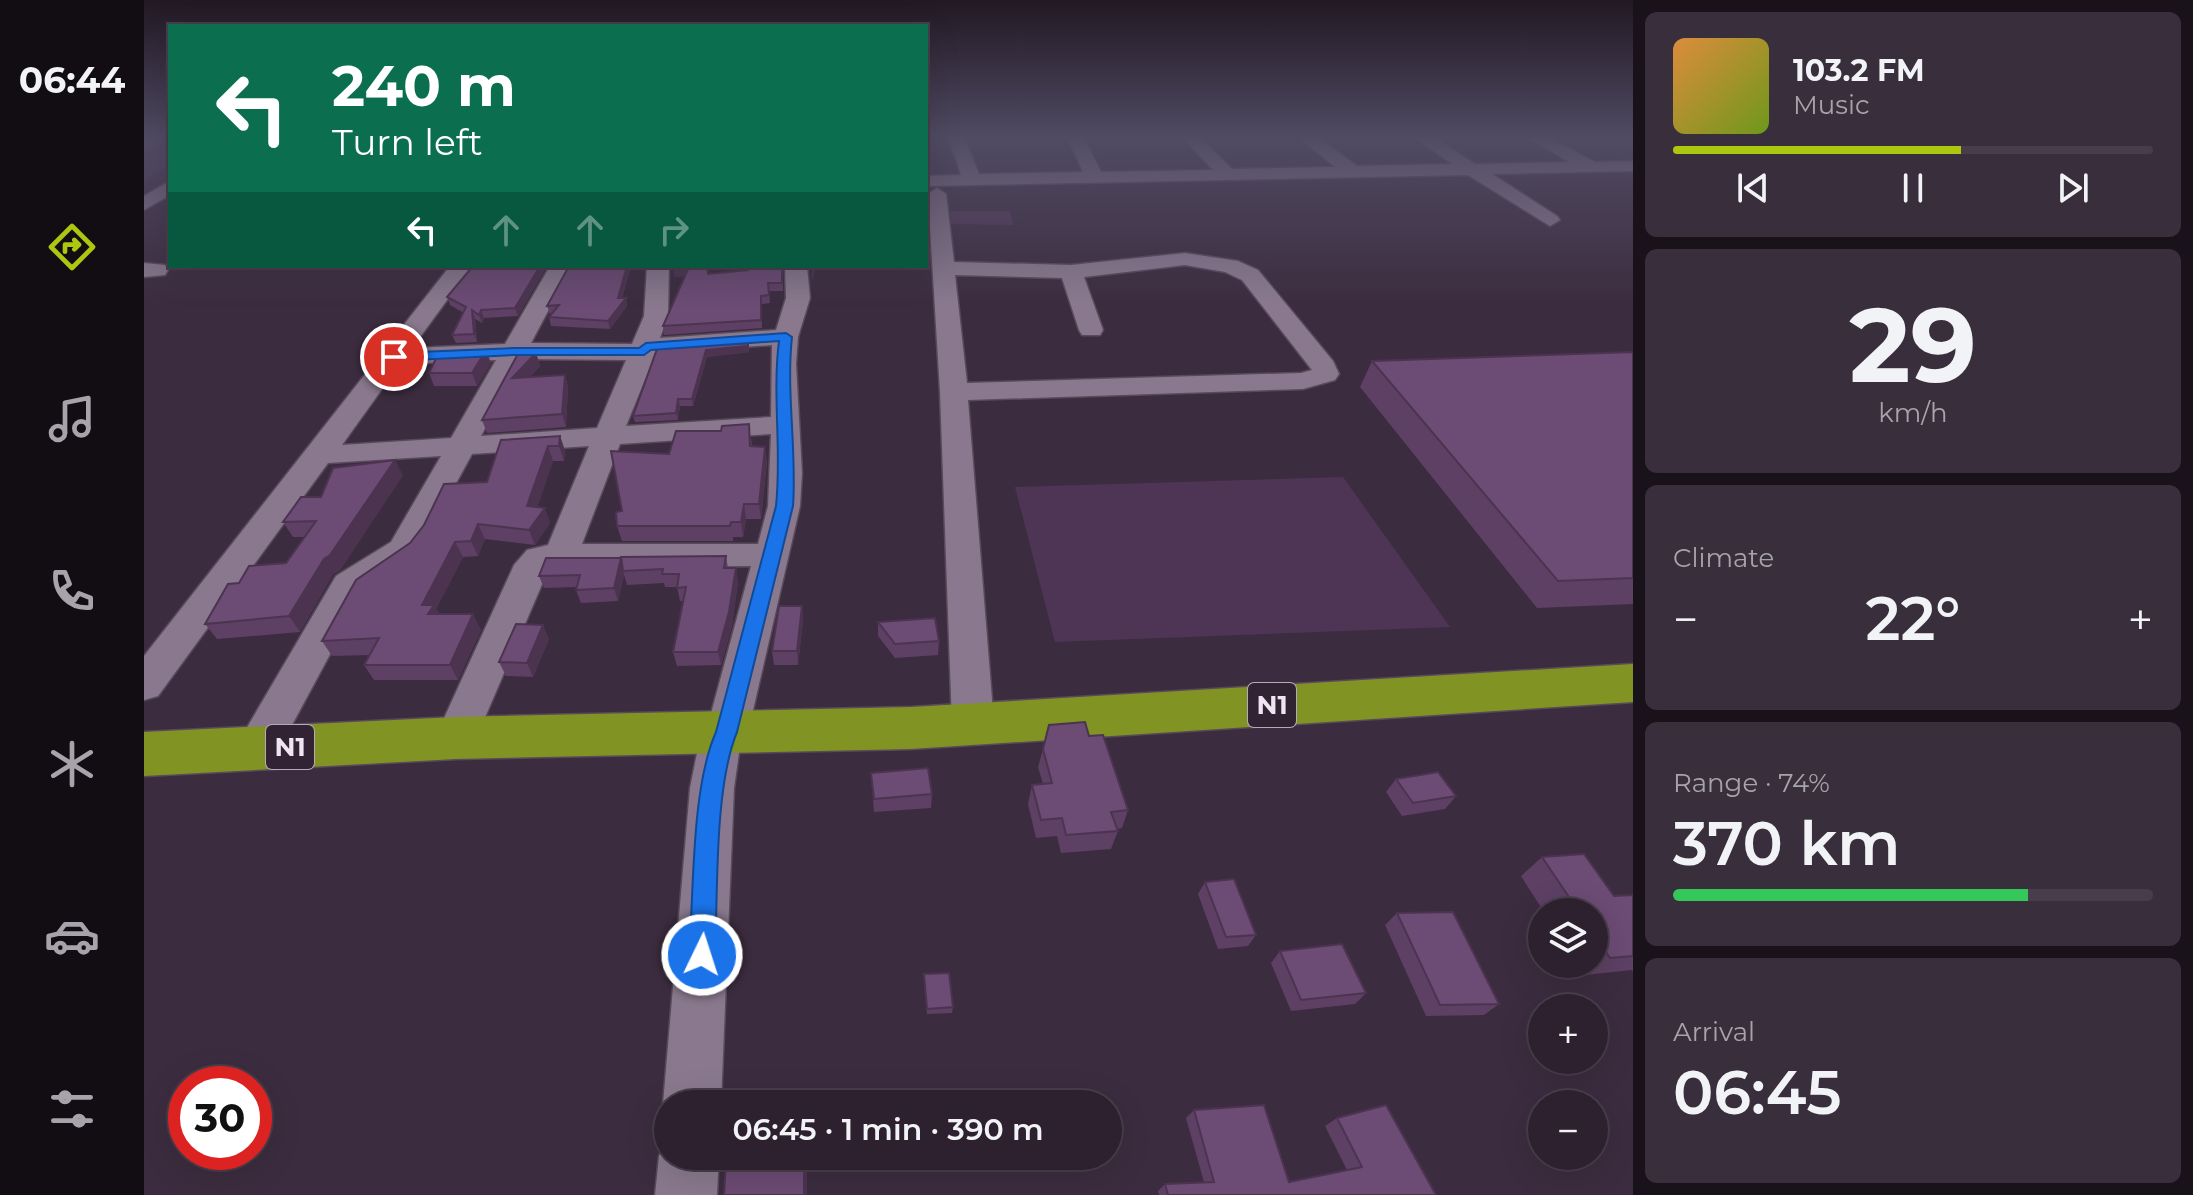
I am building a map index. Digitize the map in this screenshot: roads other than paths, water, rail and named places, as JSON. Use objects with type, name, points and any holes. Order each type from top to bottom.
[{"type":"highway","name":"N1","points":[[144,754],[456,738],[973,724],[1633,683]]},
{"type":"street","points":[[144,204],[163,192]]},
{"type":"street","points":[[933,192],[945,268],[973,724]]},
{"type":"street","points":[[1505,192],[1550,220]]},
{"type":"street","points":[[945,268],[1071,272],[1185,259],[1230,266],[1250,275],[1324,367],[1326,374],[1303,381],[954,392]]},
{"type":"street","points":[[144,685],[460,268]]},
{"type":"street","points":[[257,749],[349,585],[361,574],[400,554],[560,268]]},
{"type":"street","points":[[561,555],[645,349],[656,316],[655,291],[664,268]]},
{"type":"street","points":[[693,1090],[712,788],[718,753],[727,732],[774,555],[786,490],[783,364],[786,337],[798,298],[795,268]]},
{"type":"street","points":[[1071,272],[1091,330]]},
{"type":"street","points":[[394,357],[645,349],[786,337]]},
{"type":"street","points":[[320,455],[784,425]]},
{"type":"street","points":[[456,738],[531,565],[539,558],[561,555],[774,555]]},
{"type":"street","points":[[686,1195],[688,1170]]}]
